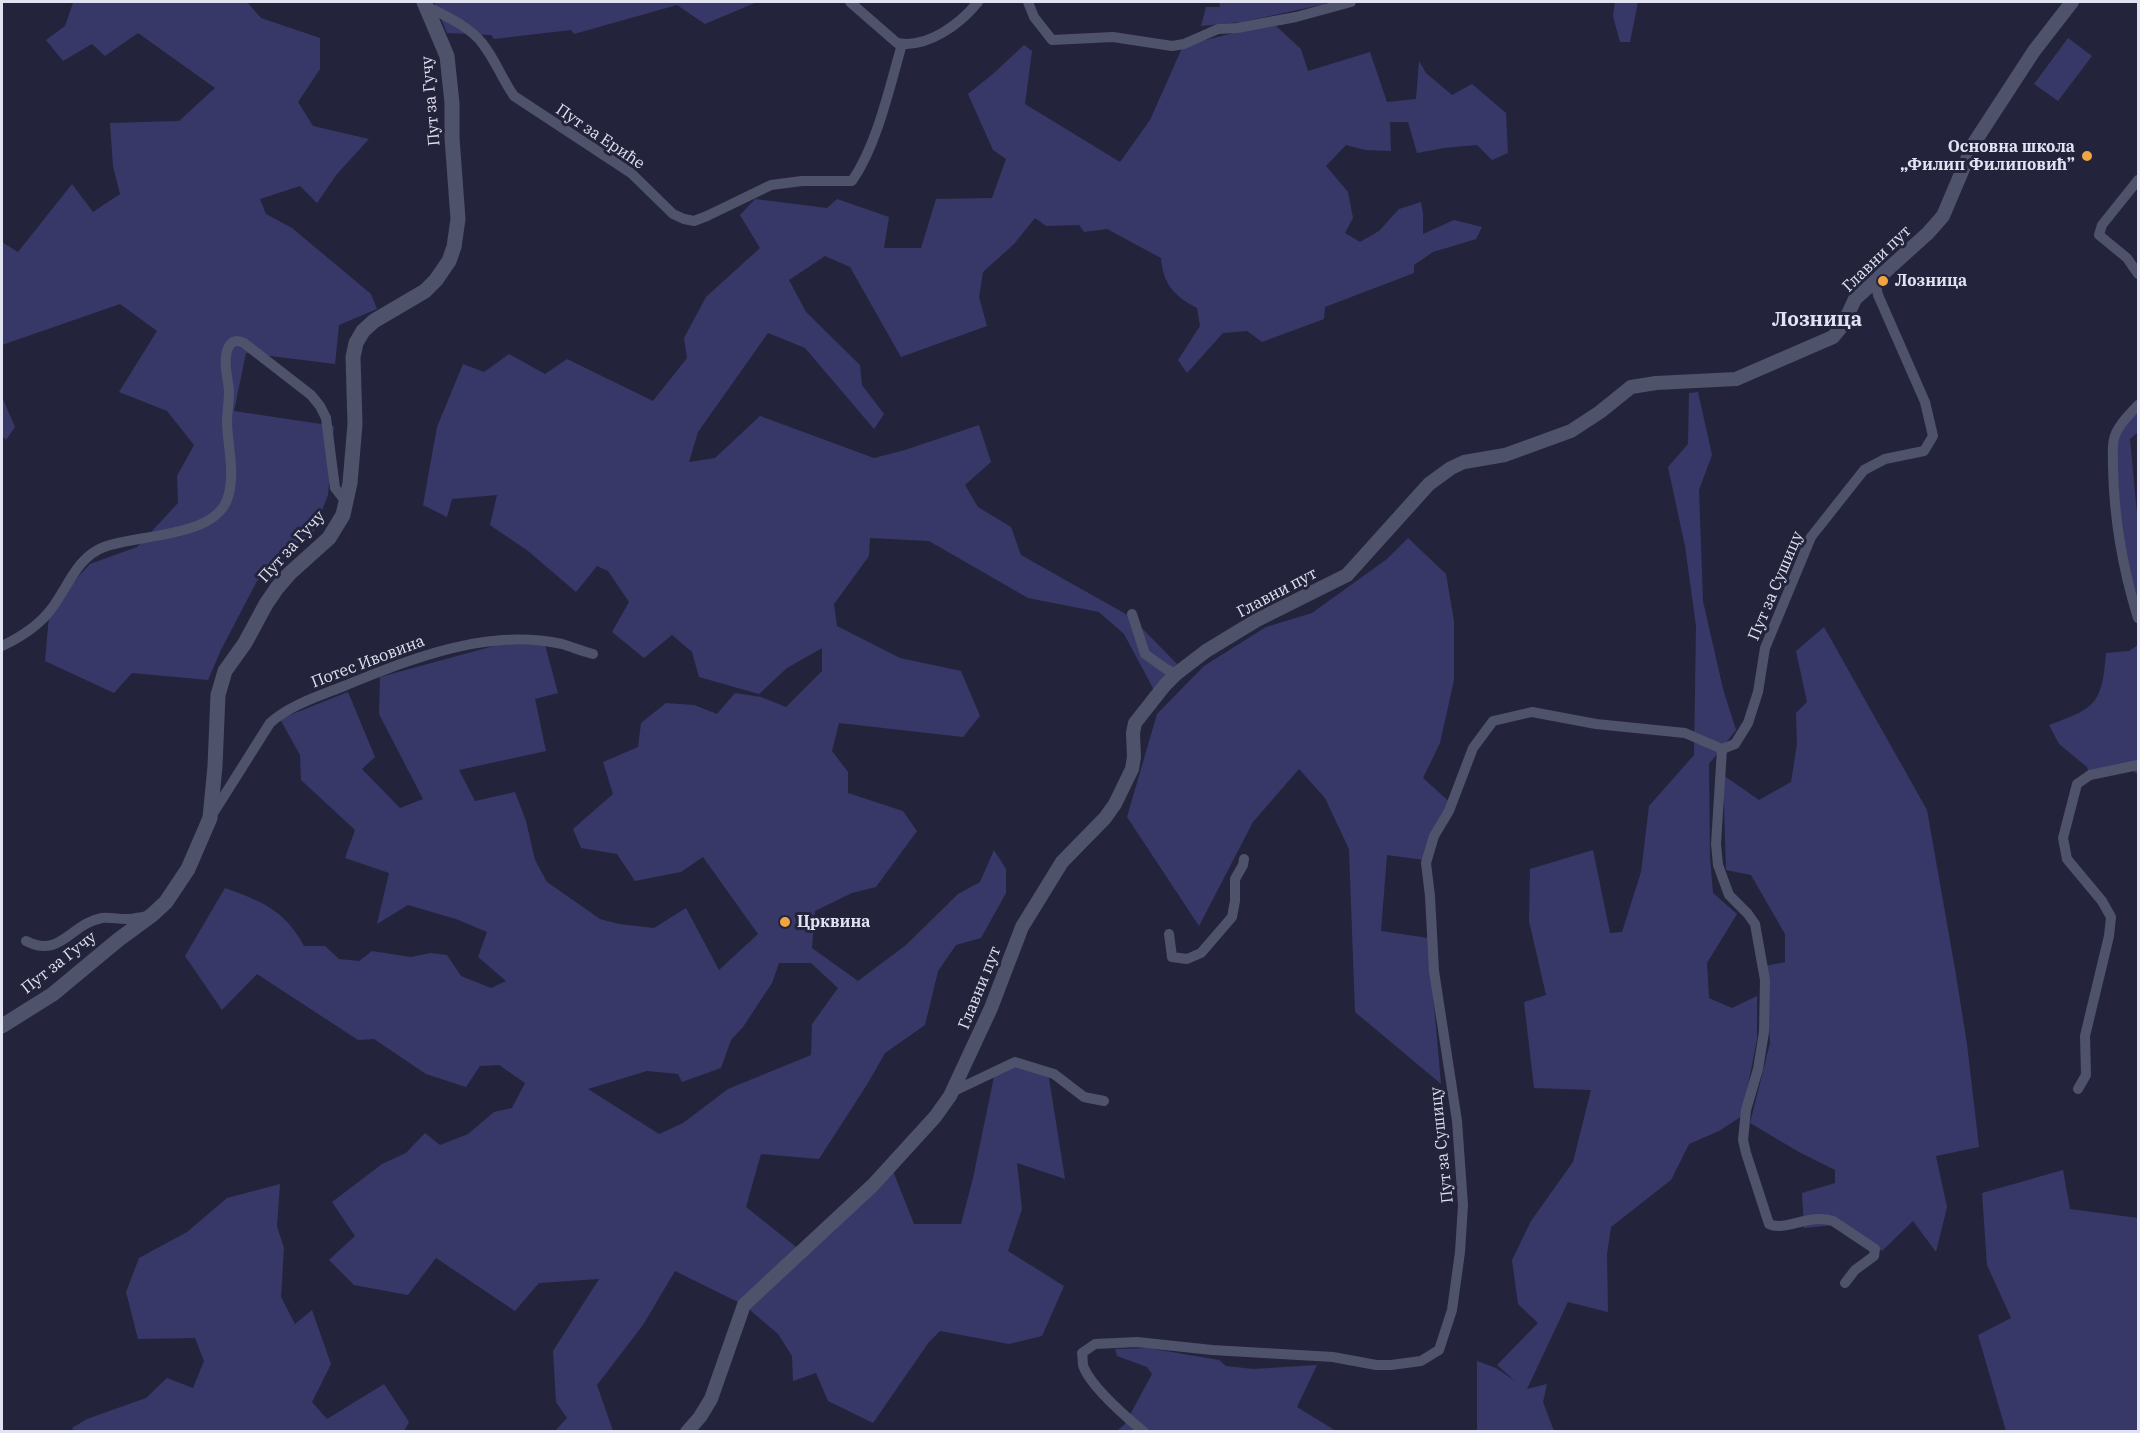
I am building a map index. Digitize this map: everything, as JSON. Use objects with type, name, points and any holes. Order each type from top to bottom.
[{"type":"main road","name":"Пут за Гучу","points":[[2,1026],[61,988],[152,915],[178,886],[210,818],[218,695],[225,671],[245,644],[277,588],[329,538],[338,526],[346,502],[355,424],[353,357],[356,343],[363,331],[374,321],[413,300],[436,280],[445,268],[454,247],[458,219],[447,56],[425,4]]},
{"type":"street","points":[[850,2],[897,43],[902,44],[924,42],[969,13],[978,2]]},
{"type":"street","points":[[1028,2],[1034,17],[1052,40],[1113,38],[1172,46],[1184,44],[1218,29],[1237,28],[1296,17],[1351,2]]},
{"type":"street","name":"Главни пут","points":[[687,1431],[700,1417],[711,1399],[744,1305],[891,1166],[935,1117],[954,1091],[991,1008],[1022,927],[1062,862],[1105,818],[1115,804],[1132,769],[1135,723],[1176,674],[1206,651],[1257,620],[1347,575],[1429,484],[1451,468],[1464,462],[1505,455],[1571,430],[1600,412],[1631,387],[1656,383],[1736,379],[1833,338],[1843,325],[1855,299],[1864,289],[1878,280],[1943,216],[1974,143],[2034,51],[2072,2]]},
{"type":"street","name":"Пут за Ериће","points":[[425,4],[481,40],[504,83],[514,96],[631,173],[673,214],[694,221],[771,185],[802,181],[852,180],[862,166],[883,109],[902,44]]},
{"type":"street","points":[[2139,180],[2102,225],[2099,236],[2127,258],[2139,274]]},
{"type":"street","name":"Пут за Сушицу","points":[[1144,1431],[1126,1417],[1099,1388],[1084,1367],[1082,1353],[1095,1344],[1137,1342],[1212,1350],[1334,1357],[1384,1365],[1420,1361],[1439,1350],[1452,1310],[1460,1252],[1463,1206],[1457,1122],[1434,971],[1426,863],[1434,836],[1449,811],[1473,748],[1492,721],[1532,712],[1596,724],[1685,733],[1722,749],[1735,744],[1748,723],[1758,692],[1765,648],[1811,537],[1864,470],[1885,459],[1924,451],[1933,436],[1925,402],[1878,296],[1876,286],[1878,280]]},
{"type":"street","points":[[2,646],[36,626],[51,610],[89,555],[104,547],[186,529],[205,522],[222,511],[232,483],[227,422],[229,392],[226,360],[228,347],[233,342],[238,340],[244,343],[311,395],[320,406],[326,418],[335,488],[346,502]]},
{"type":"street","points":[[2139,405],[2124,421],[2114,439],[2113,461],[2114,509],[2118,534],[2130,594],[2139,618]]},
{"type":"street","points":[[1132,614],[1145,654],[1176,674]]},
{"type":"street","name":"Потес Ивовина","points":[[210,818],[270,723],[279,715],[315,698],[413,659],[491,640],[535,641],[562,645],[592,654]]},
{"type":"street","points":[[1722,749],[1716,844],[1718,865],[1729,895],[1755,924],[1765,980],[1766,1013],[1761,1050],[1743,1125],[1746,1153],[1769,1224],[1780,1227],[1810,1218],[1827,1219],[1875,1249],[1874,1256],[1856,1270],[1845,1283]]},
{"type":"street","points":[[2078,1089],[2086,1075],[2085,1036],[2109,936],[2111,917],[2102,901],[2067,859],[2063,838],[2077,784],[2090,776],[2139,765]]},
{"type":"street","points":[[1169,934],[1172,957],[1187,959],[1202,953],[1232,917],[1235,879],[1244,859]]},
{"type":"street","points":[[26,941],[36,946],[57,945],[85,924],[101,918],[128,920],[152,915]]},
{"type":"street","points":[[954,1091],[1015,1062],[1054,1074],[1084,1097],[1104,1101]]},
{"type":"shaded area","points":[[70,2],[247,2],[261,18],[320,38],[320,69],[298,102],[313,126],[369,139],[337,174],[317,203],[300,186],[260,199],[266,214],[292,228],[371,294],[377,309],[339,325],[335,364],[246,353],[234,411],[334,426],[328,495],[312,536],[257,581],[208,680],[132,673],[114,693],[45,661],[49,616],[66,590],[90,564],[137,547],[178,503],[177,476],[194,445],[167,411],[119,392],[157,331],[120,304],[2,345],[2,242],[18,252],[72,184],[93,212],[120,194],[113,166],[110,123],[179,121],[215,88],[138,33],[105,56],[92,44],[63,61],[46,40],[65,26],[73,3]]},
{"type":"shaded area","points":[[434,2],[757,2],[705,24],[677,5],[574,34],[571,30],[494,39],[491,35],[447,33]]},
{"type":"shaded area","points":[[1219,2],[1324,2],[1325,4],[1242,22],[1201,26],[1206,7],[1220,7]]},
{"type":"shaded area","points":[[1615,2],[1638,2],[1630,42],[1620,42],[1613,16]]},
{"type":"shaded area","points":[[1276,26],[1301,49],[1308,71],[1370,52],[1387,102],[1416,99],[1419,61],[1426,73],[1452,95],[1472,84],[1506,113],[1508,153],[1492,160],[1477,145],[1417,153],[1408,122],[1390,122],[1391,151],[1365,150],[1346,145],[1326,166],[1348,192],[1353,218],[1345,233],[1360,242],[1379,231],[1399,209],[1421,202],[1423,234],[1454,220],[1482,227],[1476,239],[1433,252],[1414,265],[1414,273],[1325,307],[1324,319],[1262,342],[1247,331],[1223,333],[1187,373],[1178,360],[1200,326],[1197,308],[1182,299],[1171,288],[1164,275],[1161,258],[1107,229],[1084,232],[1079,225],[1046,226],[1035,218],[1014,244],[983,272],[979,297],[987,326],[901,357],[850,267],[825,256],[789,280],[806,312],[860,365],[862,385],[884,414],[874,429],[805,348],[768,333],[698,432],[689,462],[715,458],[760,416],[874,458],[979,425],[991,462],[965,485],[978,507],[1011,527],[1021,555],[1131,617],[1177,664],[1155,692],[1124,634],[1099,612],[1028,598],[929,541],[870,538],[869,556],[834,604],[837,626],[900,658],[961,671],[980,716],[963,737],[839,723],[832,751],[848,772],[848,793],[903,811],[917,831],[876,887],[852,893],[815,911],[812,948],[858,981],[906,945],[958,894],[980,882],[994,850],[1006,869],[1006,893],[981,938],[956,945],[938,971],[925,1025],[885,1053],[819,1159],[761,1154],[746,1207],[800,1250],[891,1166],[914,1224],[961,1224],[995,1072],[1015,1062],[1048,1072],[1065,1179],[1017,1163],[1022,1209],[1008,1251],[1064,1286],[1042,1336],[1009,1344],[940,1331],[929,1342],[873,1423],[828,1401],[816,1373],[793,1381],[792,1356],[778,1334],[744,1305],[675,1271],[643,1325],[597,1385],[613,1431],[555,1431],[567,1418],[556,1402],[553,1351],[599,1279],[539,1283],[515,1311],[436,1258],[408,1295],[354,1285],[329,1260],[355,1236],[332,1202],[382,1164],[406,1153],[425,1133],[440,1145],[468,1134],[494,1112],[512,1108],[525,1083],[499,1065],[480,1066],[466,1087],[426,1074],[374,1039],[358,1040],[257,974],[222,1010],[185,956],[225,888],[271,908],[289,924],[304,946],[325,946],[339,959],[359,961],[372,951],[411,957],[430,953],[447,955],[461,976],[491,988],[506,981],[478,957],[487,932],[456,919],[408,905],[377,924],[389,873],[345,858],[355,830],[301,780],[300,755],[280,719],[348,692],[375,757],[362,769],[400,808],[423,799],[379,714],[380,677],[501,644],[545,645],[558,693],[535,699],[546,751],[459,770],[475,801],[515,792],[526,821],[535,860],[547,882],[600,919],[619,924],[654,928],[686,908],[719,970],[758,934],[703,857],[681,872],[635,881],[617,854],[581,848],[573,829],[613,794],[603,762],[638,747],[641,723],[666,703],[694,705],[717,714],[735,693],[761,697],[786,707],[822,671],[822,648],[787,668],[759,694],[699,677],[692,652],[672,635],[644,658],[612,632],[629,602],[608,571],[597,566],[576,592],[528,551],[490,525],[497,495],[452,499],[447,517],[423,505],[437,427],[463,364],[484,372],[509,354],[545,374],[567,359],[653,401],[687,358],[684,338],[706,297],[760,248],[740,215],[755,199],[827,208],[837,199],[889,217],[884,248],[921,248],[936,199],[992,198],[1006,159],[993,150],[968,94],[1024,45],[1032,51],[1025,104],[1120,162],[1150,120],[1183,46],[1241,31]],"holes":[[[779,963],[811,963],[838,988],[812,1024],[811,1055],[728,1089],[683,1123],[659,1134],[588,1089],[647,1071],[678,1074],[682,1082],[721,1068],[731,1040],[743,1027],[772,983]]]},
{"type":"shaded area","points":[[2068,38],[2092,56],[2058,101],[2034,84]]},
{"type":"shaded area","points":[[1698,392],[1712,455],[1699,490],[1703,601],[1723,689],[1736,730],[1709,764],[1710,857],[1713,893],[1737,914],[1707,963],[1709,998],[1732,1008],[1757,996],[1757,1039],[1742,1116],[1719,1131],[1689,1144],[1671,1180],[1611,1227],[1607,1254],[1608,1312],[1568,1302],[1527,1389],[1547,1384],[1543,1402],[1554,1431],[1477,1432],[1477,1361],[1496,1368],[1515,1381],[1497,1365],[1538,1323],[1518,1304],[1512,1260],[1531,1221],[1573,1162],[1591,1090],[1534,1088],[1524,1002],[1546,995],[1529,921],[1530,869],[1593,850],[1610,933],[1622,932],[1641,872],[1649,806],[1694,755],[1696,626],[1685,546],[1668,467],[1688,444],[1689,393]]},
{"type":"shaded area","points":[[2,397],[15,427],[6,440],[2,436]]},
{"type":"shaded area","points":[[2138,406],[2138,432],[2130,439],[2138,524],[2138,618],[2131,594],[2113,461],[2124,421]]},
{"type":"shaded area","points":[[1408,538],[1446,574],[1454,621],[1454,680],[1440,743],[1423,778],[1454,806],[1424,860],[1387,855],[1381,931],[1428,938],[1441,1084],[1355,1012],[1349,849],[1325,798],[1299,769],[1253,822],[1199,926],[1127,817],[1157,714],[1204,666],[1266,627],[1312,613],[1387,559]]},
{"type":"shaded area","points":[[1824,627],[1927,810],[1967,1044],[1979,1147],[1936,1156],[1947,1207],[1936,1252],[1913,1221],[1882,1251],[1844,1224],[1804,1228],[1802,1193],[1835,1183],[1835,1170],[1750,1123],[1770,1043],[1765,966],[1785,962],[1785,934],[1751,875],[1726,870],[1723,775],[1759,800],[1791,782],[1797,744],[1796,713],[1807,702],[1796,651]]},
{"type":"shaded area","points":[[2138,645],[2138,775],[2127,766],[2090,775],[2087,767],[2059,744],[2049,725],[2077,714],[2094,702],[2102,683],[2106,653],[2129,651]]},
{"type":"shaded area","points":[[2063,1170],[2070,1209],[2138,1218],[2138,1431],[2006,1431],[1978,1335],[2011,1318],[1987,1265],[1982,1193]]},
{"type":"shaded area","points":[[280,1184],[277,1226],[284,1248],[281,1297],[295,1324],[312,1310],[331,1364],[312,1402],[327,1419],[384,1384],[409,1422],[404,1431],[74,1431],[72,1428],[87,1419],[146,1398],[167,1378],[193,1388],[204,1361],[195,1338],[138,1339],[126,1292],[139,1258],[187,1232],[227,1198]]},
{"type":"shaded area","points":[[1148,1348],[1219,1360],[1226,1366],[1253,1369],[1317,1365],[1297,1407],[1336,1431],[1117,1431],[1125,1424],[1152,1374],[1147,1367],[1117,1356],[1115,1349]]},
{"type":"place","name":"Основна школа „Филип Филиповић”","points":[[2087,156]]},
{"type":"place","name":"Лозница","points":[[1883,281]]},
{"type":"place","name":"Црквина","points":[[785,922]]},
{"type":"district","name":"Лозница","points":[[1817,320]]}]
